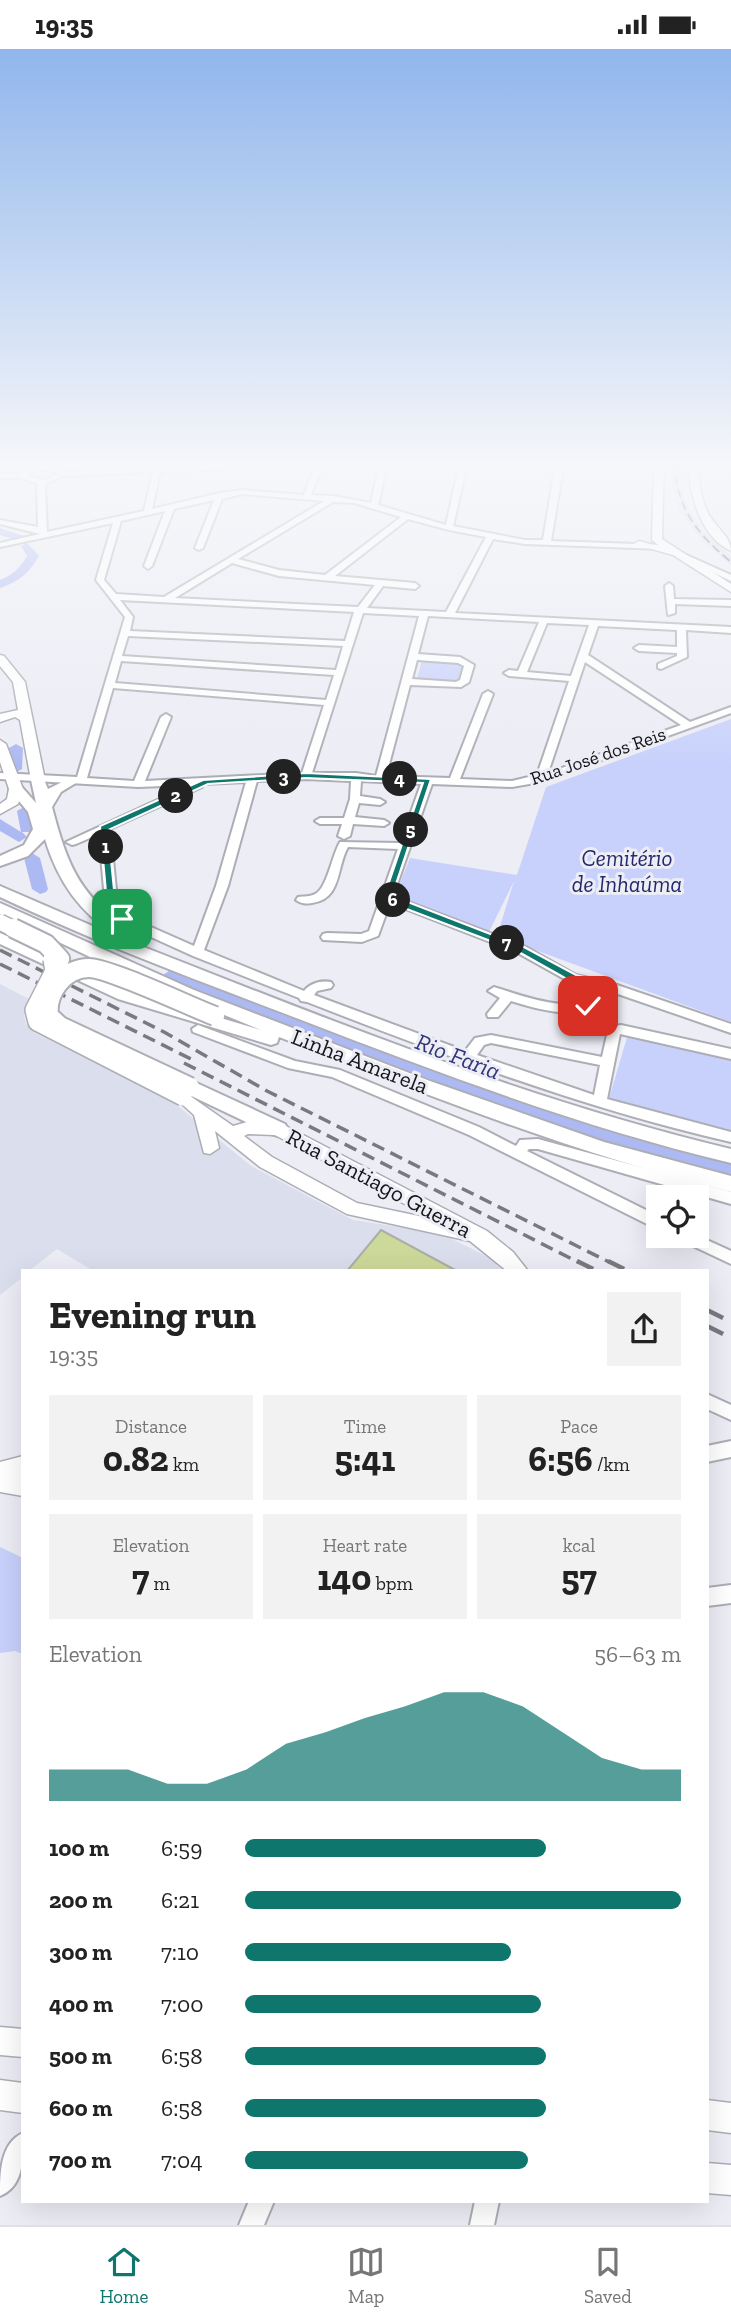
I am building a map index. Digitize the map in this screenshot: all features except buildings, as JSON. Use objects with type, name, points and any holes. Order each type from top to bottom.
[{"type":"highway","points":[[36,773],[69,886],[79,899],[103,922],[192,972]]},
{"type":"highway","points":[[0,861],[29,849],[40,833],[39,819],[8,781]]},
{"type":"highway","points":[[45,807],[54,789],[76,782]]},
{"type":"highway","name":"Linha Amarela","points":[[0,891],[85,930],[462,1074],[584,1117],[731,1156]]},
{"type":"highway","name":"Linha Amarela","points":[[0,908],[181,991],[459,1100],[612,1154],[731,1184]]},
{"type":"highway","points":[[0,922],[52,948],[60,960],[54,971]]},
{"type":"highway","points":[[0,939],[141,1002],[285,1043]]},
{"type":"highway","points":[[278,1129],[187,1092],[60,1026],[48,1016],[48,1003],[59,982],[71,972],[92,968],[285,1043],[406,1086],[459,1100]]},
{"type":"main road","points":[[691,564],[731,589]]},
{"type":"main road","points":[[0,658],[17,677],[36,773],[8,781]]},
{"type":"main road","points":[[0,718],[12,713],[26,717]]},
{"type":"main road","points":[[0,744],[13,801],[0,810]]},
{"type":"main road","points":[[0,929],[47,953],[55,965],[54,971]]},
{"type":"main road","name":"Rua Santiago Guerra","points":[[54,971],[34,1010],[43,1027],[187,1092],[202,1111],[266,1162],[353,1209],[480,1236]]},
{"type":"main road","points":[[202,1111],[210,1148]]},
{"type":"main road","points":[[230,1134],[247,1128],[278,1129]]},
{"type":"main road","name":"Rua Santiago Guerra","points":[[278,1129],[480,1236],[513,1259],[518,1269]]},
{"type":"main road","points":[[353,1209],[370,1207],[381,1202],[381,1190],[369,1177]]},
{"type":"main road","points":[[0,2041],[21,2043]]},
{"type":"main road","points":[[0,2095],[21,2098]]},
{"type":"main road","points":[[709,2115],[731,2118]]},
{"type":"main road","points":[[709,2178],[731,2180]]},
{"type":"street","points":[[76,782],[129,617],[116,597],[100,580],[105,564]]},
{"type":"street","points":[[165,600],[225,564]]},
{"type":"street","points":[[244,564],[279,573],[415,586]]},
{"type":"street","points":[[328,577],[345,564]]},
{"type":"street","points":[[449,615],[476,564]]},
{"type":"street","points":[[702,564],[731,578]]},
{"type":"street","points":[[306,776],[351,643],[359,611],[381,583]]},
{"type":"street","points":[[668,586],[671,613]]},
{"type":"street","points":[[116,597],[731,630]]},
{"type":"street","points":[[670,601],[731,603]]},
{"type":"street","points":[[381,777],[409,682],[424,614]]},
{"type":"street","points":[[521,674],[544,620]]},
{"type":"street","points":[[541,779],[594,623]]},
{"type":"street","points":[[661,666],[681,659],[681,628]]},
{"type":"street","points":[[125,633],[351,643]]},
{"type":"street","points":[[639,648],[682,650]]},
{"type":"street","points":[[409,682],[458,685],[464,682],[469,665],[460,660],[415,657]]},
{"type":"street","points":[[584,657],[688,725]]},
{"type":"street","points":[[118,658],[340,673]]},
{"type":"street","points":[[509,673],[576,679]]},
{"type":"street","points":[[109,685],[330,703]]},
{"type":"street","points":[[454,782],[488,694]]},
{"type":"street","name":"Rua José dos Reis","points":[[36,773],[76,782],[138,784],[356,776],[496,784],[541,779],[731,709]]},
{"type":"street","points":[[138,784],[166,717]]},
{"type":"street","points":[[344,836],[355,799],[356,776]]},
{"type":"street","points":[[197,953],[222,886],[252,779]]},
{"type":"street","points":[[327,937],[362,938],[374,933],[428,780]]},
{"type":"street","points":[[72,842],[206,782]]},
{"type":"street","points":[[355,799],[380,802]]},
{"type":"street","points":[[320,821],[384,823]]},
{"type":"street","points":[[104,828],[112,911],[122,919],[305,998],[468,1057],[599,1102],[731,1137]]},
{"type":"street","points":[[302,900],[320,899],[327,893],[344,844],[405,846]]},
{"type":"street","points":[[387,898],[513,946],[572,978],[613,988],[731,1028]]},
{"type":"street","points":[[305,998],[313,988],[327,985]]},
{"type":"street","points":[[494,991],[545,1006],[576,1007],[598,1002],[613,988]]},
{"type":"street","points":[[493,1014],[508,996]]},
{"type":"street","points":[[198,1029],[293,1065],[335,1073],[519,1153],[646,1217]]},
{"type":"street","points":[[599,1102],[612,1033],[621,1029],[731,1054]]},
{"type":"street","points":[[468,1057],[480,1041],[491,1039],[606,1062]]},
{"type":"street","points":[[519,1153],[530,1142],[731,1198]]},
{"type":"street","points":[[709,1247],[731,1258]]},
{"type":"street","points":[[709,1402],[731,1413]]},
{"type":"street","points":[[709,1454],[731,1449]]},
{"type":"street","points":[[709,1598],[731,1594]]},
{"type":"street","points":[[0,2184],[21,2148]]},
{"type":"street","points":[[251,2225],[261,2203]]},
{"type":"street","points":[[482,2225],[486,2203]]},
{"type":"shaded area","points":[[0,984],[31,1000],[24,1015],[26,1024],[35,1033],[167,1097],[251,1166],[353,1220],[419,1230],[450,1238],[488,1257],[501,1269],[90,1269],[57,1249],[31,1269],[21,1269],[21,1279],[0,1295]]},
{"type":"green space","points":[[422,660],[466,664],[461,683],[417,679]]},
{"type":"green space","name":"Cemitério de Inhaúma","points":[[731,719],[731,1022],[497,936],[514,881],[489,932],[394,897],[410,858],[517,875],[546,787]]},
{"type":"green space","points":[[628,1034],[731,1057],[731,1131],[608,1102]]},
{"type":"green space","points":[[0,1547],[21,1557],[21,1653],[15,1651],[0,1653]]},
{"type":"waterway","points":[[0,584],[16,577],[28,564]]},
{"type":"waterway","points":[[15,769],[16,748]]},
{"type":"waterway","points":[[24,811],[27,829]]},
{"type":"waterway","name":"Rio Faria","points":[[0,824],[19,837]]},
{"type":"waterway","name":"Rio Faria","points":[[32,858],[40,889]]},
{"type":"waterway","name":"Rio Faria","points":[[172,975],[566,1123],[731,1168]]},
{"type":"railway","points":[[0,950],[164,1032],[267,1091],[611,1263]]},
{"type":"railway","points":[[0,964],[197,1062]]},
{"type":"railway","points":[[184,1063],[580,1263]]},
{"type":"railway","points":[[577,1261],[593,1269]]},
{"type":"railway","points":[[608,1261],[624,1269]]},
{"type":"railway","points":[[709,1311],[731,1322]]},
{"type":"railway","points":[[709,1327],[731,1338]]},
{"type":"route","points":[[122,919],[112,911],[104,828],[206,782],[306,776],[428,780],[387,898],[520,949],[572,978],[613,988],[606,998],[588,1006]]}]
